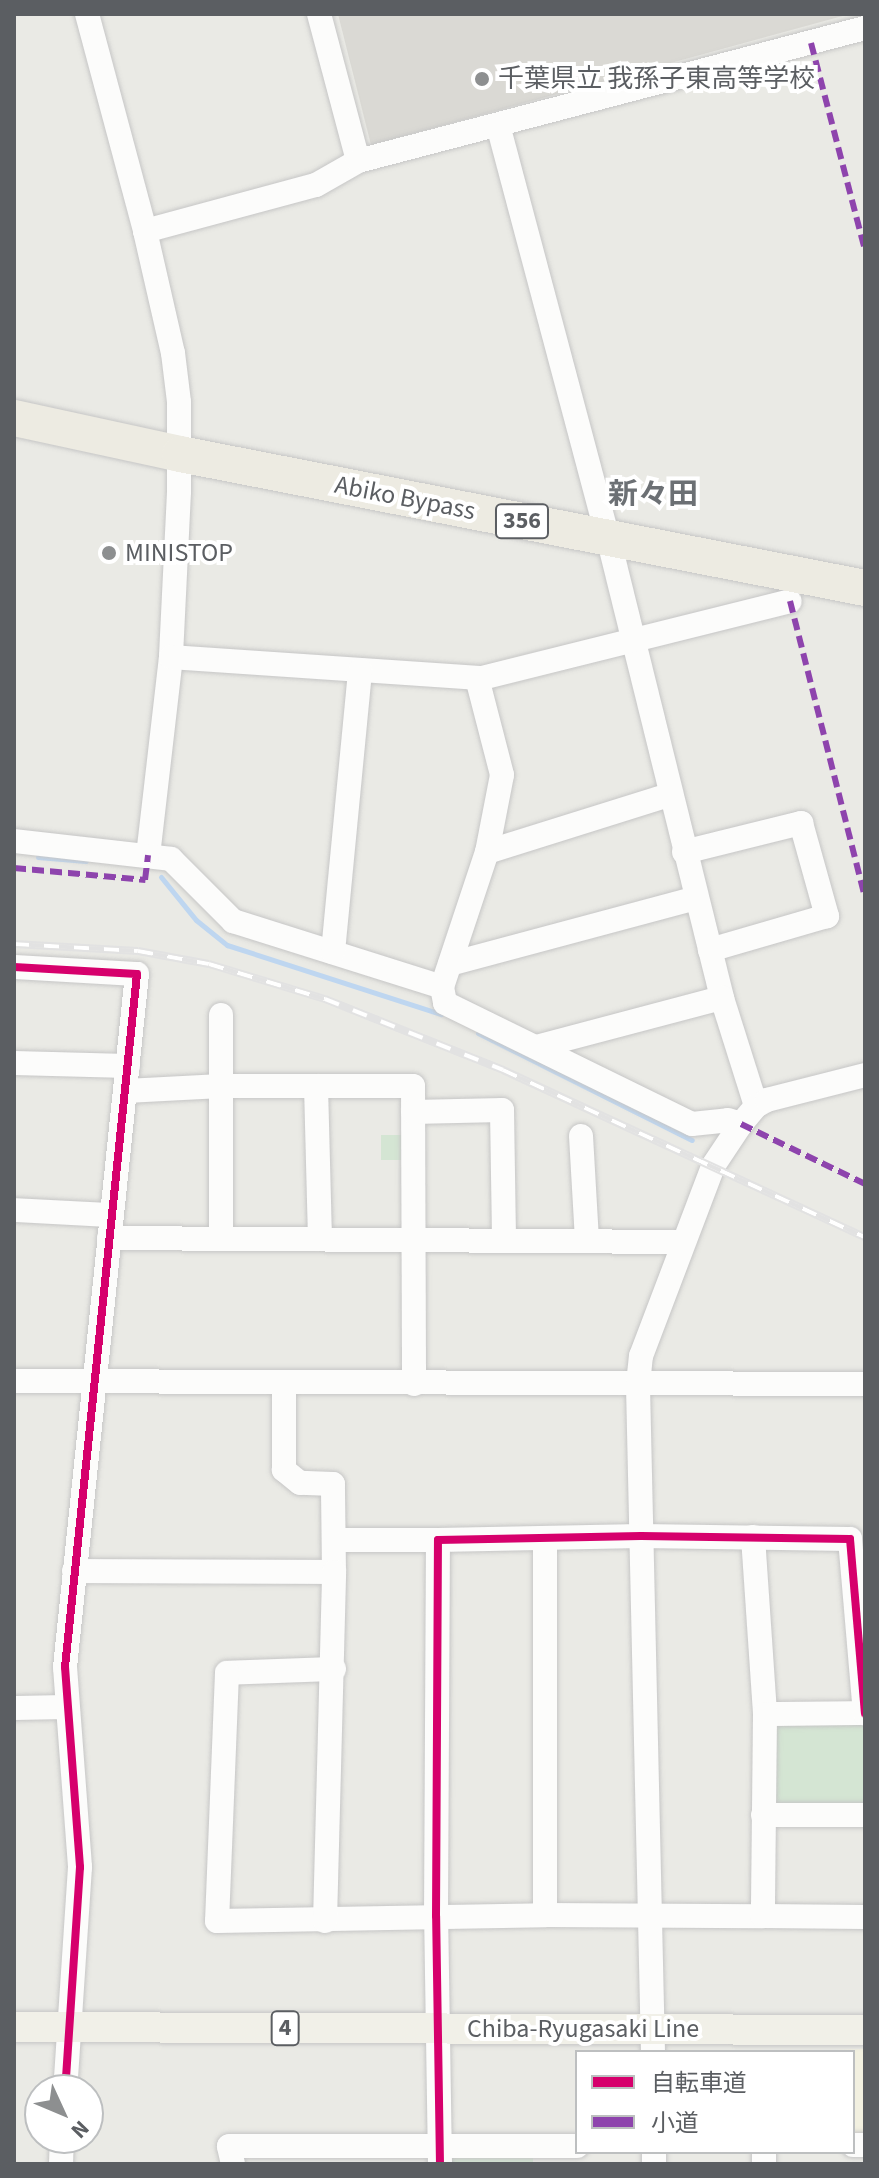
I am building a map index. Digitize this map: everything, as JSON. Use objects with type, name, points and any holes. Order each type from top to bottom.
[{"type":"highway","name":"356","points":[[14,418],[180,454]]},
{"type":"highway","name":"Abiko Bypass","points":[[180,454],[865,588]]},
{"type":"main road","name":"Chiba-Ryugasaki Line","points":[[14,2027],[437,2029],[653,2041],[865,2030]]},
{"type":"street","points":[[87,14],[145,231],[173,353],[180,454],[171,657],[148,855]]},
{"type":"street","points":[[319,14],[358,161]]},
{"type":"street","points":[[145,231],[316,185],[358,161],[865,28]]},
{"type":"street","points":[[498,125],[608,537],[748,1115],[721,1152],[682,1242],[641,1356],[638,1384],[653,2041]]},
{"type":"street","points":[[171,657],[477,678],[634,642],[790,601]]},
{"type":"street","points":[[333,952],[360,670]]},
{"type":"street","points":[[477,678],[502,775],[487,852],[446,976],[445,1003],[692,1124],[748,1115],[865,1075]]},
{"type":"street","points":[[487,852],[669,795]]},
{"type":"street","points":[[684,852],[801,823],[827,916],[710,950]]},
{"type":"street","points":[[14,841],[171,859],[233,921],[333,952],[446,976],[696,898]]},
{"type":"street","points":[[14,967],[137,974],[65,1667],[80,1867],[66,2074]]},
{"type":"street","points":[[536,1047],[722,998]]},
{"type":"street","points":[[221,1015],[221,1238]]},
{"type":"street","points":[[14,1063],[128,1066]]},
{"type":"street","points":[[126,1091],[221,1086],[413,1086],[414,1384]]},
{"type":"street","points":[[316,1086],[320,1239]]},
{"type":"street","points":[[413,1112],[502,1110],[504,1241]]},
{"type":"street","points":[[581,1136],[587,1241]]},
{"type":"street","points":[[14,1210],[110,1226],[221,1238],[682,1242]]},
{"type":"street","points":[[14,1381],[865,1384]]},
{"type":"street","points":[[284,1384],[284,1470],[300,1483],[333,1484],[336,1540],[334,1669],[325,1921]]},
{"type":"street","points":[[336,1540],[641,1536],[850,1539],[865,1713],[765,1714]]},
{"type":"street","points":[[753,1537],[765,1714],[763,1916]]},
{"type":"street","points":[[545,1538],[545,1915]]},
{"type":"street","points":[[438,1540],[436,1916],[440,2155]]},
{"type":"street","points":[[74,1571],[334,1572]]},
{"type":"street","points":[[334,1669],[227,1673],[217,1921],[545,1915],[865,1917]]},
{"type":"street","points":[[14,1708],[67,1707]]},
{"type":"street","points":[[763,1815],[865,1815]]},
{"type":"street","points":[[233,2164],[229,2146],[440,2155],[543,2155],[575,2147]]},
{"type":"shaded area","name":"千葉県立 我孫子東高等学校","points":[[338,14],[850,14],[371,145]]},
{"type":"shaded area","points":[[865,2049],[865,2137],[855,2137],[855,2050],[835,2050]]},
{"type":"green space","points":[[381,1135],[408,1135],[408,1160],[381,1160]]},
{"type":"green space","points":[[772,1723],[865,1723],[865,1807],[772,1807]]},
{"type":"green space","points":[[454,2156],[533,2157],[533,2164],[447,2164]]},
{"type":"waterway","points":[[38,857],[86,861]]},
{"type":"waterway","points":[[161,877],[196,920],[227,945],[441,1014]]},
{"type":"waterway","points":[[478,1033],[692,1140]]},
{"type":"railway","points":[[14,944],[138,951],[209,964],[325,999],[503,1070],[865,1237]]},
{"type":"marked path","points":[[811,43],[865,250]]},
{"type":"marked path","points":[[790,601],[865,897]]},
{"type":"marked path","points":[[14,868],[145,880],[148,855]]},
{"type":"marked path","points":[[741,1124],[865,1184]]},
{"type":"cycle path","points":[[14,967],[137,974],[65,1667],[80,1867],[66,2074]]},
{"type":"cycle path","points":[[440,2164],[436,1916],[438,1540],[641,1536],[850,1539],[865,1713]]},
{"type":"place","name":"千葉県立 我孫子東高等学校","points":[[482,79]]},
{"type":"place","name":"MINISTOP","points":[[109,553]]},
{"type":"district","name":"新々田","points":[[653,495]]}]
